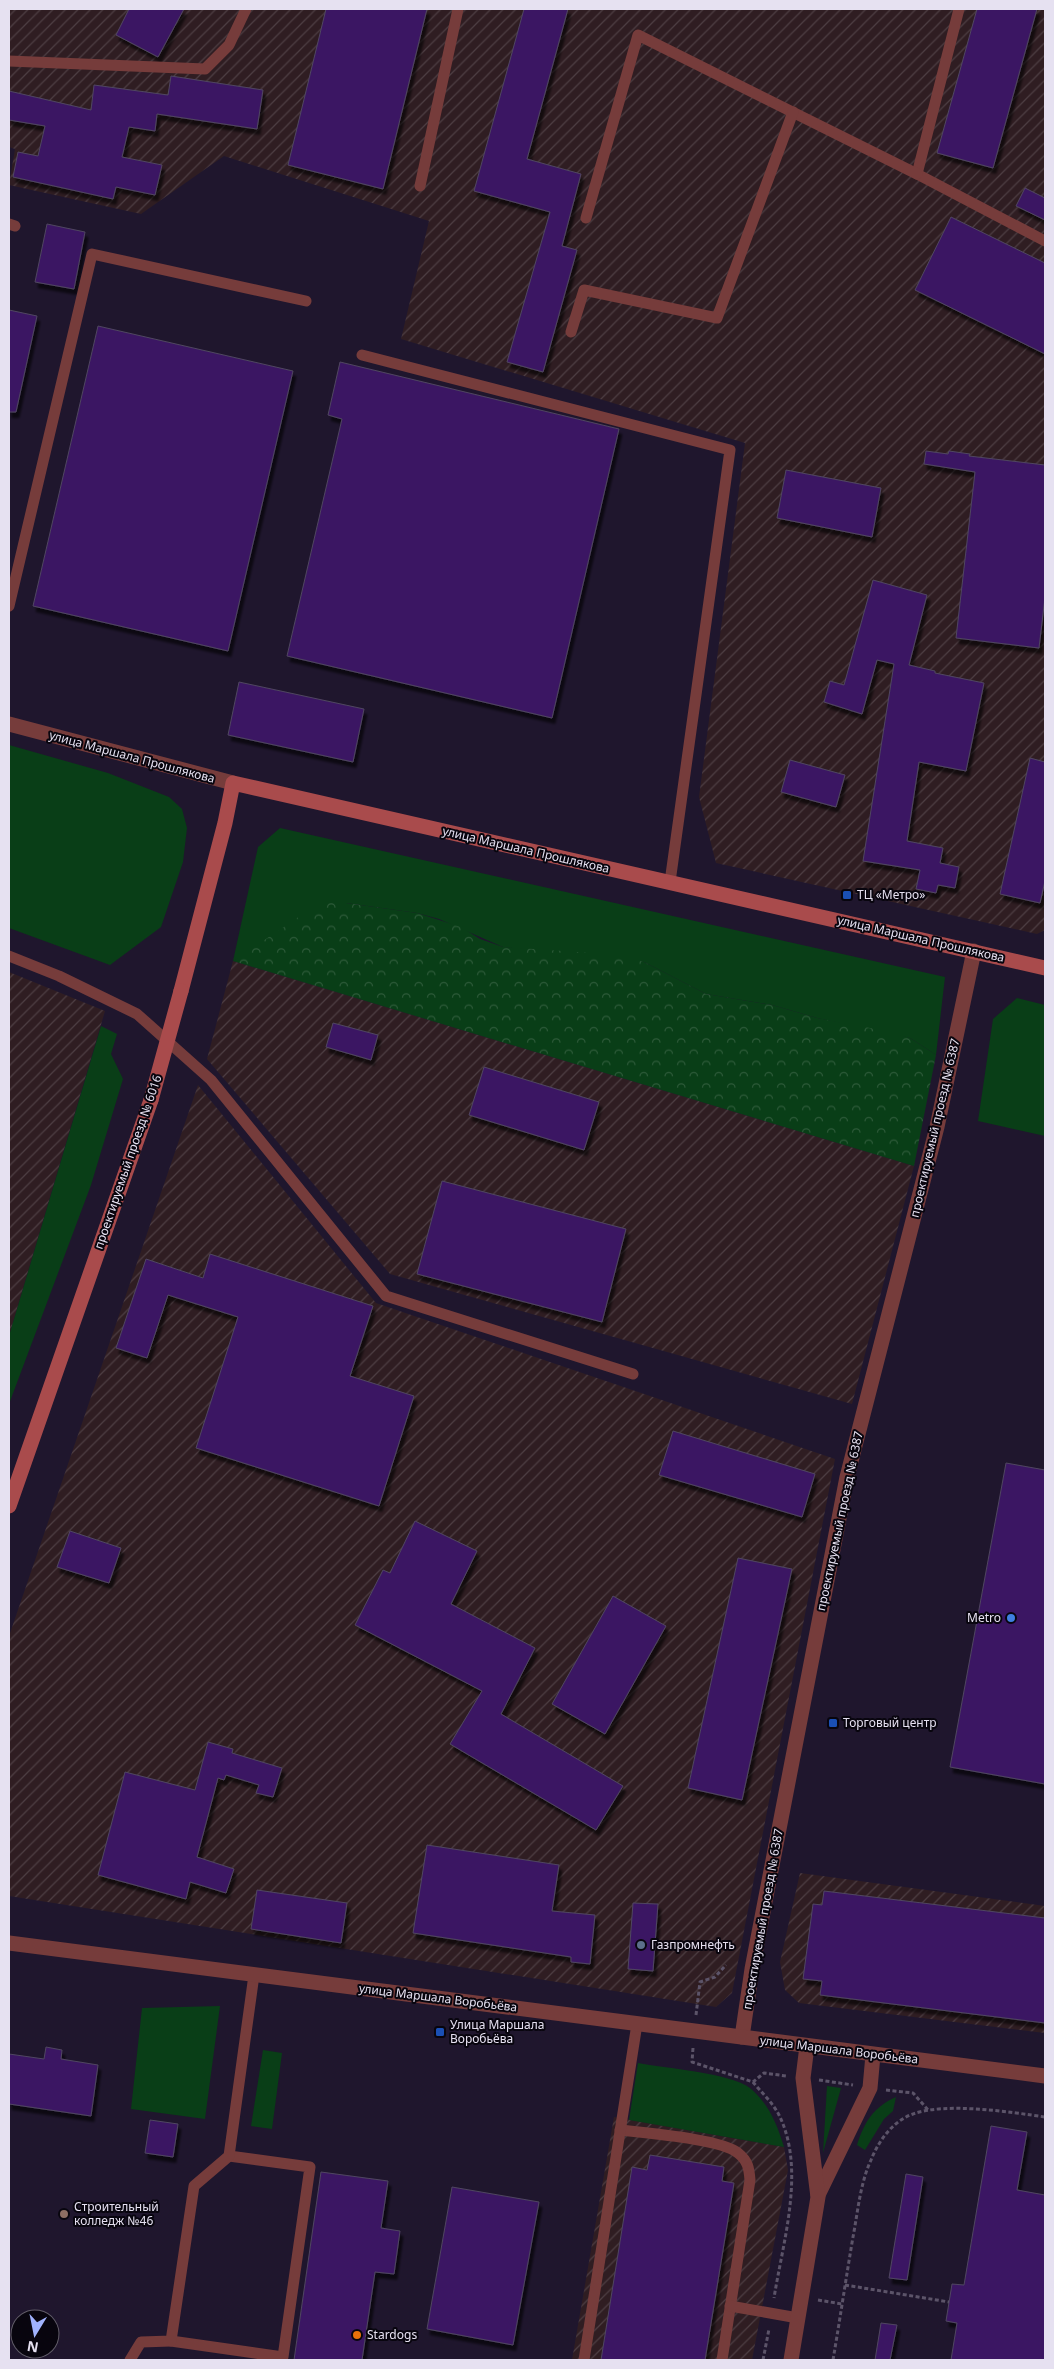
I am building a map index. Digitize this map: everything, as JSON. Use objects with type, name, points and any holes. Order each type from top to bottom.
[{"type":"main road","name":"улица Маршала Прошлякова","points":[[234,783],[1045,968]]},
{"type":"main road","name":"проектируемый проезд № 6016","points":[[9,1506],[151,1100],[234,783]]},
{"type":"street","name":"улица Маршала Прошлякова","points":[[9,724],[234,783]]},
{"type":"street","name":"проектируемый проезд № 6387","points":[[742,2037],[752,1970],[847,1477],[937,1127],[974,952]]},
{"type":"street","name":"улица Маршала Воробьёва","points":[[9,1943],[1045,2076]]},
{"type":"street","points":[[807,2046],[803,2078],[818,2197]]},
{"type":"street","points":[[791,2360],[818,2197],[870,2088],[873,2054]]},
{"type":"lane","points":[[9,61],[205,68],[229,45],[246,9]]},
{"type":"lane","points":[[420,186],[458,9]]},
{"type":"lane","points":[[917,174],[959,9]]},
{"type":"lane","points":[[586,218],[638,35],[917,174],[1045,241]]},
{"type":"lane","points":[[571,332],[584,290],[717,318],[792,112]]},
{"type":"lane","points":[[9,606],[92,254],[306,301]]},
{"type":"lane","points":[[362,355],[730,450],[670,882]]},
{"type":"lane","points":[[9,956],[59,976],[137,1014],[211,1080],[386,1296],[633,1374]]},
{"type":"lane","points":[[171,2341],[194,2186],[229,2156],[254,1975]]},
{"type":"lane","points":[[584,2360],[637,2024]]},
{"type":"lane","points":[[620,2130],[721,2145],[737,2152],[748,2164],[750,2180],[722,2360]]},
{"type":"lane","points":[[130,2360],[141,2342],[171,2341],[283,2357],[310,2167],[229,2156]]},
{"type":"lane","points":[[730,2306],[798,2318]]},
{"type":"path","points":[[726,1965],[715,1977],[700,1982],[692,2062],[753,2082],[778,2112],[787,2132],[792,2155],[793,2180],[763,2360]]},
{"type":"path","points":[[753,2082],[764,2073],[913,2093],[930,2111]]},
{"type":"path","points":[[833,2360],[862,2188],[871,2160],[882,2140],[894,2125],[914,2114],[930,2111],[978,2109],[1045,2117]]},
{"type":"path","points":[[845,2285],[949,2302]]},
{"type":"shaded area","points":[[9,9],[1045,9],[1045,930],[1037,934],[716,863],[699,797],[745,443],[401,339],[429,221],[224,156],[141,214],[9,185],[15,149],[9,147]]},
{"type":"shaded area","points":[[233,961],[914,1166],[852,1404],[390,1274],[207,1059]]},
{"type":"shaded area","points":[[9,972],[105,1011],[9,1336]]},
{"type":"shaded area","points":[[198,1085],[376,1303],[835,1459],[732,1993],[716,2007],[9,1896],[9,1636]]},
{"type":"shaded area","points":[[800,1873],[1045,1906],[1045,2033],[799,2003],[785,1990],[780,1962]]},
{"type":"shaded area","points":[[614,2117],[784,2147],[788,2170],[752,2360],[572,2360]]},
{"type":"green space","points":[[9,745],[108,773],[169,797],[182,809],[187,828],[183,862],[161,927],[110,965],[9,928]]},
{"type":"green space","points":[[280,828],[945,977],[936,1055],[910,1038],[817,1018],[772,1005],[706,994],[644,962],[503,947],[439,919],[417,913],[346,903],[233,961],[258,847]]},
{"type":"green space","points":[[325,903],[346,903],[417,913],[461,927],[480,939],[503,947],[621,955],[644,962],[706,994],[772,1005],[817,1018],[886,1031],[910,1038],[936,1055],[914,1166],[233,961],[303,914]]},
{"type":"green space","points":[[1017,998],[1045,1005],[1045,1136],[978,1121],[993,1019]]},
{"type":"green space","points":[[101,1026],[117,1034],[111,1054],[123,1079],[91,1185],[9,1404],[9,1336]]},
{"type":"green space","points":[[220,2006],[205,2119],[131,2109],[142,2008]]},
{"type":"green space","points":[[263,2050],[282,2053],[272,2129],[251,2126]]},
{"type":"green space","points":[[638,2063],[728,2078],[750,2088],[757,2094],[772,2115],[784,2147],[629,2120]]},
{"type":"green space","points":[[827,2086],[841,2088],[823,2153]]},
{"type":"green space","points":[[896,2097],[893,2111],[884,2119],[865,2150],[857,2145],[870,2116],[881,2106]]},
{"type":"building","points":[[129,9],[184,9],[158,57],[116,35]]},
{"type":"building","points":[[326,9],[427,9],[383,189],[288,165]]},
{"type":"building","points":[[524,9],[568,9],[527,159],[581,174],[562,246],[577,250],[543,372],[507,362],[550,212],[474,191]]},
{"type":"building","points":[[977,9],[1037,9],[993,168],[937,153]]},
{"type":"building","points":[[171,76],[263,90],[257,129],[157,114],[155,131],[129,127],[122,157],[162,165],[155,195],[116,187],[113,199],[13,177],[18,152],[38,156],[45,126],[9,120],[9,91],[91,110],[94,85],[168,95]]},
{"type":"building","points":[[1025,188],[1045,198],[1045,220],[1016,206]]},
{"type":"building","points":[[951,217],[1045,263],[1045,354],[915,290]]},
{"type":"building","points":[[47,224],[85,232],[74,289],[35,282]]},
{"type":"building","points":[[9,310],[37,316],[16,412],[9,412]]},
{"type":"building","points":[[98,326],[293,371],[228,651],[33,606]]},
{"type":"building","points":[[340,362],[619,429],[552,718],[287,656],[342,419],[328,415]]},
{"type":"building","points":[[926,451],[948,454],[949,451],[970,454],[969,456],[1045,465],[1045,597],[1039,648],[956,638],[975,472],[924,464]]},
{"type":"building","points":[[786,470],[881,488],[872,537],[777,518]]},
{"type":"building","points":[[873,580],[927,595],[909,665],[935,671],[935,673],[984,683],[966,771],[919,762],[907,841],[943,848],[940,863],[959,867],[955,888],[938,885],[936,893],[916,889],[920,870],[863,861],[894,664],[877,660],[862,714],[824,702],[830,681],[844,685]]},
{"type":"building","points":[[239,682],[364,709],[353,762],[228,735]]},
{"type":"building","points":[[1030,758],[1045,762],[1045,881],[1040,903],[1000,894]]},
{"type":"building","points":[[790,760],[845,775],[836,807],[781,792]]},
{"type":"building","points":[[333,1023],[378,1035],[371,1060],[326,1047]]},
{"type":"building","points":[[484,1067],[599,1102],[584,1150],[469,1115]]},
{"type":"building","points":[[442,1181],[626,1229],[602,1322],[417,1274]]},
{"type":"building","points":[[210,1254],[373,1306],[350,1376],[414,1396],[379,1506],[196,1448],[238,1317],[168,1295],[147,1358],[116,1348],[146,1259],[203,1278]]},
{"type":"building","points":[[673,1431],[815,1474],[802,1517],[659,1475]]},
{"type":"building","name":"Metro","points":[[1006,1463],[1045,1470],[1045,1784],[950,1767]]},
{"type":"building","points":[[415,1521],[477,1551],[451,1604],[535,1648],[501,1714],[623,1786],[596,1830],[450,1744],[482,1691],[355,1625],[383,1570],[390,1573]]},
{"type":"building","points":[[70,1531],[121,1548],[109,1583],[57,1567]]},
{"type":"building","points":[[738,1558],[792,1569],[742,1800],[688,1788]]},
{"type":"building","points":[[613,1596],[666,1626],[605,1734],[552,1704]]},
{"type":"building","points":[[208,1742],[233,1749],[232,1753],[282,1768],[273,1797],[256,1793],[259,1785],[226,1775],[224,1780],[218,1778],[197,1857],[234,1869],[226,1893],[190,1882],[186,1899],[98,1875],[125,1772],[195,1790]]},
{"type":"building","points":[[427,1845],[559,1865],[552,1911],[595,1915],[590,1964],[571,1962],[571,1957],[413,1933]]},
{"type":"building","points":[[257,1890],[347,1903],[341,1943],[251,1929]]},
{"type":"building","points":[[824,1891],[1045,1918],[1045,2023],[820,1995],[822,1981],[803,1979],[813,1904],[822,1905]]},
{"type":"building","points":[[633,1903],[658,1904],[653,1971],[628,1969]]},
{"type":"building","points":[[46,2047],[62,2050],[61,2059],[98,2065],[91,2116],[9,2104],[9,2054],[44,2059]]},
{"type":"building","points":[[150,2120],[178,2124],[173,2157],[145,2153]]},
{"type":"building","points":[[991,2126],[1027,2132],[1017,2190],[1045,2195],[1045,2360],[951,2360],[957,2323],[946,2321],[952,2284],[964,2285]]},
{"type":"building","points":[[650,2155],[724,2167],[722,2181],[734,2183],[705,2360],[601,2360],[632,2167],[647,2170]]},
{"type":"building","points":[[321,2172],[388,2181],[381,2228],[400,2231],[394,2274],[375,2272],[362,2360],[294,2360]]},
{"type":"building","points":[[906,2174],[923,2177],[907,2280],[889,2278]]},
{"type":"building","points":[[452,2187],[539,2202],[513,2345],[427,2329]]},
{"type":"building","points":[[881,2323],[897,2325],[890,2360],[875,2360]]},
{"type":"place","name":"ТЦ «Метро»","points":[[847,895]]},
{"type":"place","name":"Metro","points":[[1011,1618]]},
{"type":"place","name":"Торговый центр","points":[[833,1723]]},
{"type":"place","name":"Газпромнефть","points":[[641,1945]]},
{"type":"place","name":"Улица Маршала Воробьёва","points":[[440,2032]]},
{"type":"place","name":"Строительный колледж №46","points":[[64,2214]]},
{"type":"place","name":"Stardogs","points":[[357,2335]]}]
